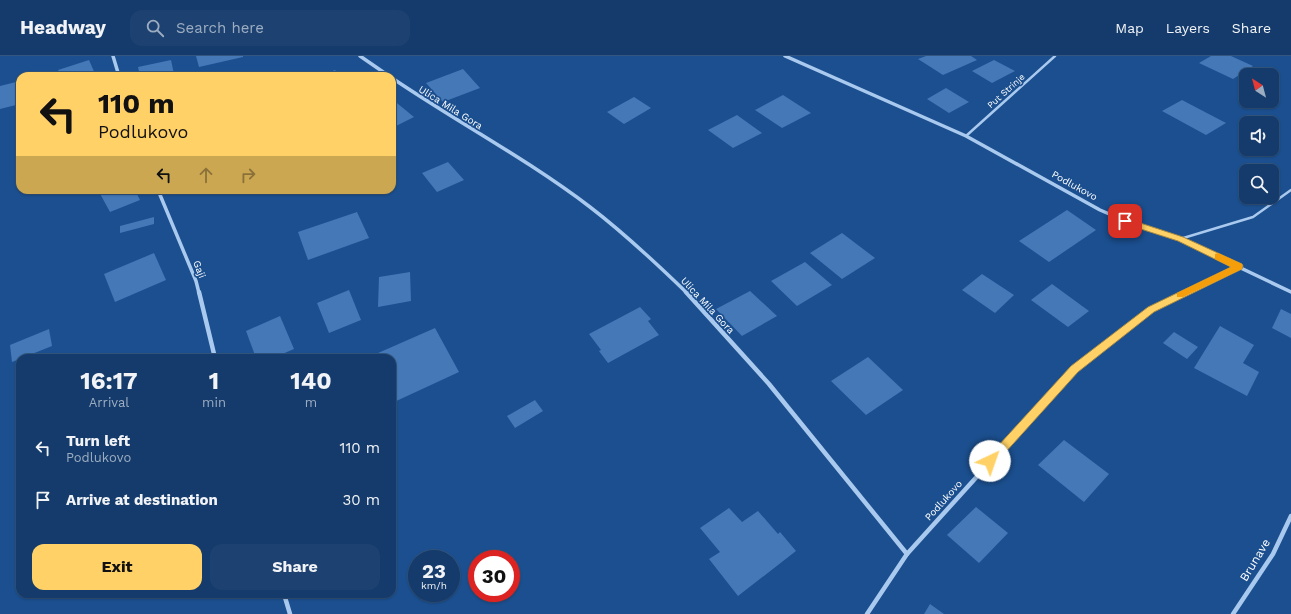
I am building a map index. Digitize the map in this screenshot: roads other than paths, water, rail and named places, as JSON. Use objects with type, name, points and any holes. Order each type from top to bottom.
[{"type":"street","points":[[113,56],[117,72]]},
{"type":"street","points":[[360,56],[383,72]]},
{"type":"street","name":"Podlukovo","points":[[785,56],[966,136],[1100,210],[1138,226],[1180,239],[1239,266]]},
{"type":"street","name":"Ulica Mila Gora","points":[[396,81],[424,100],[539,171],[616,227],[668,274],[756,368],[907,554]]},
{"type":"street","name":"Gaji","points":[[160,194],[196,281],[214,354]]},
{"type":"street","points":[[1239,266],[1291,292]]},
{"type":"street","name":"Podlukovo","points":[[907,554],[1074,369],[1151,309],[1239,266]]},
{"type":"street","name":"Brunave","points":[[1233,614],[1272,554],[1291,516]]},
{"type":"street","points":[[867,614],[907,554]]},
{"type":"street","points":[[285,598],[290,614]]},
{"type":"lane","name":"Put Strinje","points":[[966,136],[1055,56]]},
{"type":"lane","points":[[1180,239],[1253,217],[1291,190]]}]
